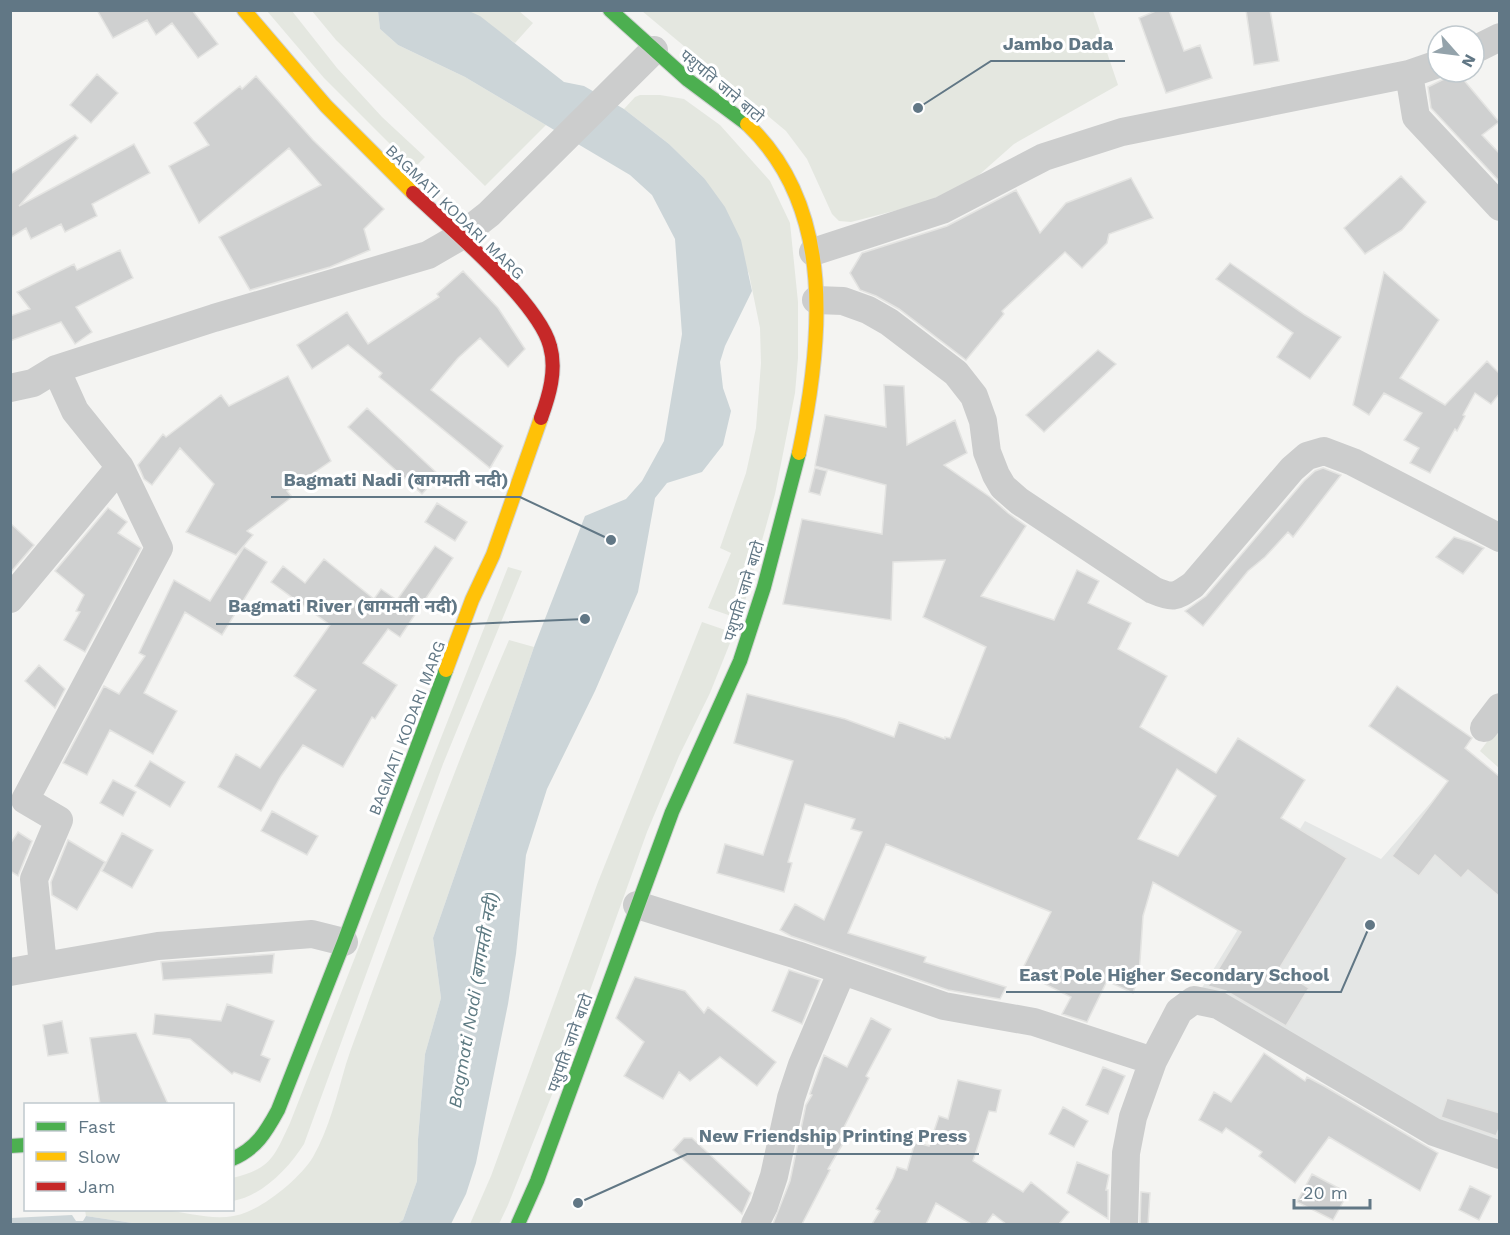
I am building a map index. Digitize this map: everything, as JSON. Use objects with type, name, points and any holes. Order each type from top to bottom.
[{"type":"main road","name":"BAGMATI KODARI MARG","points":[[234,1158],[251,1151],[264,1135],[278,1110],[344,942],[472,600],[493,555],[549,392],[553,369],[553,350],[546,332],[524,302],[461,236],[371,153],[308,86],[244,10]]},
{"type":"main road","name":"पशुपति जाने बाटो","points":[[518,1224],[537,1181],[674,807],[734,676],[751,631],[780,529],[806,418],[815,357],[816,300],[813,252],[805,217],[790,182],[773,155],[747,124],[687,79],[610,10]]},
{"type":"street","points":[[1486,44],[1500,37]]},
{"type":"street","points":[[10,388],[33,383],[56,369],[224,314],[428,255],[461,236],[489,214],[654,50]]},
{"type":"street","points":[[813,252],[942,210],[1044,157],[1122,132],[1409,74],[1426,68]]},
{"type":"street","points":[[1409,74],[1416,117],[1500,207]]},
{"type":"street","points":[[816,300],[843,302],[868,310],[889,322],[956,372],[974,396],[983,421],[987,452],[1003,487],[1019,501],[1153,590],[1168,597],[1179,594],[1193,585],[1292,469],[1307,456],[1324,451],[1353,462],[1500,538]]},
{"type":"street","points":[[44,965],[34,879],[59,820],[25,800],[159,548],[120,467],[75,411],[56,369]]},
{"type":"street","points":[[10,599],[120,467]]},
{"type":"street","points":[[637,905],[944,1006],[1034,1022],[1153,1061]]},
{"type":"street","points":[[10,972],[158,946],[300,934],[312,934],[344,942]]},
{"type":"street","points":[[755,1224],[774,1176],[791,1098],[802,1065],[842,971]]},
{"type":"street","points":[[1124,1224],[1126,1153],[1133,1117],[1153,1061],[1179,1011],[1194,1000],[1218,1005],[1434,1132],[1500,1155]]},
{"type":"shaded area","points":[[267,11],[292,11],[337,68],[382,117],[425,157],[414,168],[324,78]]},
{"type":"shaded area","points":[[312,11],[378,11],[380,29],[398,45],[465,77],[546,125],[485,186],[336,40]]},
{"type":"shaded area","points":[[469,11],[519,11],[533,23],[515,43]]},
{"type":"shaded area","points":[[642,11],[1093,11],[1118,85],[1014,144],[971,182],[921,204],[851,222],[839,221],[832,214],[807,159],[786,131]]},
{"type":"shaded area","points":[[640,95],[660,95],[684,99],[720,125],[770,181],[790,223],[798,302],[798,358],[795,393],[775,494],[740,619],[708,608],[731,553],[720,548],[746,473],[756,428],[761,363],[760,328],[749,274],[704,178],[669,144],[624,109]]},
{"type":"shaded area","points":[[508,567],[522,571],[443,764],[304,1144],[274,1180],[254,1193],[234,1201],[234,1177],[255,1170],[270,1160],[290,1123]]},
{"type":"shaded area","points":[[702,622],[734,633],[710,693],[679,756],[647,832],[559,1077],[508,1205],[499,1224],[470,1224],[491,1176],[598,882]]},
{"type":"shaded area","points":[[509,640],[534,647],[433,938],[441,998],[425,1054],[417,1181],[403,1220],[397,1224],[139,1224],[86,1216],[85,1211],[170,1211],[216,1217],[236,1215],[255,1208],[274,1196],[308,1165],[328,1123],[349,1056],[403,909]]},
{"type":"shaded area","points":[[1499,726],[1499,768],[1480,751]]},
{"type":"shaded area","points":[[1435,798],[1499,851],[1499,1156],[1200,991],[1305,821],[1381,859]]},
{"type":"water","points":[[378,11],[469,11],[480,16],[564,82],[584,86],[624,109],[669,144],[704,178],[725,207],[741,240],[752,291],[725,346],[720,362],[723,388],[731,411],[723,445],[702,472],[667,483],[655,498],[638,592],[595,691],[547,789],[526,855],[516,954],[508,1004],[476,1163],[466,1194],[451,1224],[397,1224],[403,1220],[417,1181],[425,1054],[441,998],[433,938],[534,647],[585,516],[626,499],[642,481],[664,441],[682,334],[675,239],[652,195],[630,175],[465,77],[398,45],[380,29]]},
{"type":"water","points":[[72,1215],[76,1221],[83,1221],[86,1216],[139,1224],[11,1224],[11,1218]]},
{"type":"building","points":[[97,10],[192,10],[218,44],[198,58],[172,23],[156,35],[147,20],[113,38]]},
{"type":"building","points":[[1158,10],[1169,10],[1184,51],[1200,45],[1212,78],[1166,93],[1139,18]]},
{"type":"building","points":[[1246,10],[1270,10],[1279,61],[1254,65]]},
{"type":"building","points":[[97,74],[118,93],[91,123],[70,105]]},
{"type":"building","points":[[256,76],[313,140],[384,209],[364,229],[370,250],[330,267],[250,290],[219,237],[321,185],[289,148],[199,223],[169,166],[209,145],[194,123],[240,86],[242,89]]},
{"type":"building","points":[[1434,84],[1467,84],[1499,122],[1482,135],[1500,154],[1500,182],[1431,108],[1428,87]]},
{"type":"building","points":[[75,135],[78,138],[19,206],[134,144],[150,173],[92,204],[97,216],[65,232],[61,224],[31,239],[26,228],[10,238],[10,174]]},
{"type":"building","points":[[1401,176],[1426,202],[1402,230],[1365,254],[1344,228]]},
{"type":"building","points":[[1131,178],[1153,218],[1109,234],[1107,243],[1082,268],[1065,252],[1002,311],[1004,314],[966,360],[899,309],[860,290],[850,273],[862,253],[947,226],[1016,190],[1040,233],[1066,203]]},
{"type":"building","points":[[120,250],[133,278],[76,307],[92,332],[75,344],[61,322],[10,341],[10,316],[30,309],[17,292],[74,264],[77,270]]},
{"type":"building","points":[[1230,263],[1341,337],[1310,379],[1277,357],[1293,333],[1216,279]]},
{"type":"building","points":[[463,271],[498,308],[525,349],[508,367],[480,338],[458,358],[431,390],[503,446],[490,468],[379,377],[382,373],[348,345],[312,369],[297,345],[347,312],[368,344],[439,297],[437,294]]},
{"type":"building","points":[[1384,272],[1439,320],[1400,378],[1445,405],[1487,361],[1500,374],[1500,393],[1491,404],[1475,393],[1457,431],[1455,429],[1430,473],[1410,463],[1419,448],[1404,440],[1422,413],[1384,393],[1369,415],[1353,405]]},
{"type":"building","points":[[1098,350],[1116,364],[1044,432],[1026,415]]},
{"type":"building","points":[[288,376],[331,461],[287,491],[292,497],[247,531],[253,535],[236,555],[186,532],[214,484],[180,448],[152,485],[144,479],[138,465],[163,434],[166,437],[221,395],[229,406]]},
{"type":"building","points":[[884,385],[904,386],[907,445],[955,420],[967,453],[944,465],[1026,526],[981,596],[1054,620],[1077,570],[1099,581],[1088,603],[1131,623],[1118,649],[1167,676],[1140,727],[1216,773],[1238,738],[1305,780],[1281,818],[1347,858],[1279,969],[1309,988],[1286,1026],[1226,991],[1208,986],[1241,932],[1153,882],[1143,916],[1139,975],[1133,993],[1107,981],[1087,1022],[1062,1014],[1071,997],[1021,972],[1051,912],[886,844],[848,933],[926,957],[924,962],[1006,987],[1000,999],[948,990],[791,936],[780,930],[795,904],[824,920],[862,832],[851,829],[855,819],[805,804],[788,862],[792,863],[784,892],[717,873],[725,844],[763,855],[793,761],[734,743],[747,694],[845,719],[894,737],[899,722],[945,739],[945,737],[950,738],[986,647],[923,617],[945,560],[893,562],[891,620],[783,604],[802,519],[882,534],[886,485],[815,466],[825,415],[886,427]],"holes":[[[1177,769],[1216,796],[1178,856],[1138,839]]]},
{"type":"building","points":[[367,408],[439,475],[422,494],[348,427]]},
{"type":"building","points":[[815,468],[827,471],[820,495],[809,492]]},
{"type":"building","points":[[1323,468],[1341,475],[1293,537],[1288,532],[1265,557],[1248,571],[1203,626],[1185,611],[1206,596],[1304,481],[1315,471]]},
{"type":"building","points":[[437,503],[467,522],[455,541],[425,522]]},
{"type":"building","points":[[108,508],[127,522],[118,533],[141,548],[85,652],[64,640],[80,612],[76,611],[84,595],[55,571]]},
{"type":"building","points":[[10,523],[34,545],[10,573]]},
{"type":"building","points":[[1454,537],[1484,548],[1463,574],[1436,557]]},
{"type":"building","points":[[435,546],[453,558],[400,637],[388,629],[363,663],[397,685],[375,719],[372,717],[343,767],[303,745],[281,776],[261,811],[218,787],[236,754],[260,768],[316,690],[294,676],[330,625],[271,582],[283,566],[305,583],[324,559],[374,599],[381,589],[397,600]]},
{"type":"building","points":[[244,547],[267,562],[222,635],[185,612],[144,693],[177,711],[153,754],[110,730],[87,775],[63,763],[104,686],[119,694],[145,656],[139,653],[174,580],[210,601]]},
{"type":"building","points":[[39,665],[65,689],[55,708],[25,681]]},
{"type":"building","points":[[1397,686],[1472,738],[1465,748],[1500,777],[1500,897],[1468,870],[1461,878],[1435,855],[1419,876],[1392,856],[1448,781],[1369,726]]},
{"type":"building","points":[[150,761],[185,782],[170,807],[135,786]]},
{"type":"building","points":[[113,780],[136,792],[123,816],[100,803]]},
{"type":"building","points":[[272,811],[318,836],[307,855],[261,831]]},
{"type":"building","points":[[18,832],[32,841],[18,876],[10,871],[10,844]]},
{"type":"building","points":[[122,833],[153,850],[132,888],[102,871]]},
{"type":"building","points":[[68,840],[105,862],[77,910],[52,895],[51,882]]},
{"type":"building","points":[[274,954],[272,973],[163,980],[161,962]]},
{"type":"building","points":[[789,970],[820,980],[802,1024],[772,1011]]},
{"type":"building","points":[[635,977],[685,991],[704,1013],[708,1007],[776,1062],[757,1086],[720,1057],[690,1081],[679,1072],[663,1099],[624,1076],[644,1042],[616,1018]]},
{"type":"building","points":[[227,1004],[274,1021],[261,1055],[270,1059],[260,1082],[234,1072],[232,1074],[190,1039],[153,1034],[155,1014],[221,1021]]},
{"type":"building","points":[[871,1018],[891,1029],[866,1076],[869,1078],[839,1137],[845,1140],[828,1169],[830,1170],[802,1224],[773,1224],[790,1181],[806,1105],[812,1095],[810,1094],[824,1055],[847,1067]]},
{"type":"building","points":[[62,1021],[68,1053],[48,1056],[43,1025]]},
{"type":"building","points":[[136,1033],[168,1103],[100,1103],[90,1038]]},
{"type":"building","points":[[1264,1053],[1305,1081],[1307,1077],[1324,1086],[1438,1153],[1420,1191],[1329,1137],[1295,1183],[1259,1156],[1262,1152],[1226,1128],[1222,1133],[1199,1120],[1214,1092],[1231,1102]]},
{"type":"building","points":[[1103,1067],[1125,1076],[1108,1114],[1086,1105]]},
{"type":"building","points":[[958,1080],[1001,1090],[996,1112],[989,1111],[973,1161],[1023,1192],[1031,1182],[1069,1212],[1059,1224],[1006,1224],[993,1214],[986,1224],[971,1224],[936,1203],[926,1224],[872,1224],[880,1211],[876,1209],[897,1167],[907,1170],[915,1142],[929,1146],[939,1116],[948,1119]]},
{"type":"building","points":[[1447,1098],[1500,1113],[1500,1126],[1496,1136],[1441,1117]]},
{"type":"building","points":[[1063,1107],[1088,1121],[1074,1147],[1049,1134]]},
{"type":"building","points":[[684,1138],[692,1138],[751,1193],[742,1214],[673,1150]]},
{"type":"building","points":[[1077,1162],[1109,1175],[1106,1190],[1108,1190],[1108,1219],[1067,1193]]},
{"type":"building","points":[[1312,1174],[1348,1193],[1333,1220],[1297,1202]]},
{"type":"building","points":[[1470,1186],[1491,1196],[1479,1220],[1459,1210]]},
{"type":"building","points":[[1141,1192],[1150,1193],[1148,1224],[1140,1224]]},
{"type":"traffic: fast","points":[[610,10],[688,80],[747,124]]},
{"type":"traffic: fast","points":[[518,1224],[537,1181],[672,812],[740,661],[764,587],[799,453]]},
{"type":"traffic: fast","points":[[234,1158],[254,1145],[278,1110],[446,670]]},
{"type":"traffic: fast","points":[[10,1146],[24,1145]]},
{"type":"traffic: slow","points":[[244,10],[326,106],[413,193]]},
{"type":"traffic: slow","points":[[747,124],[776,158],[796,196],[809,237],[815,280],[816,323],[813,368],[799,453]]},
{"type":"traffic: slow","points":[[446,670],[472,600],[493,555],[541,418]]},
{"type":"traffic: jam","points":[[413,193],[490,265],[511,287],[542,328],[550,346],[553,364],[549,392],[541,418]]},
{"type":"place","name":"Jambo Dada","points":[[918,108]]},
{"type":"place","name":"Bagmati Nadi (बागमती नदी)","points":[[611,540]]},
{"type":"place","name":"Bagmati River (बागमती नदी)","points":[[585,619]]},
{"type":"place","name":"East Pole Higher Secondary School","points":[[1370,925]]},
{"type":"place","name":"New Friendship Printing Press","points":[[578,1203]]}]
